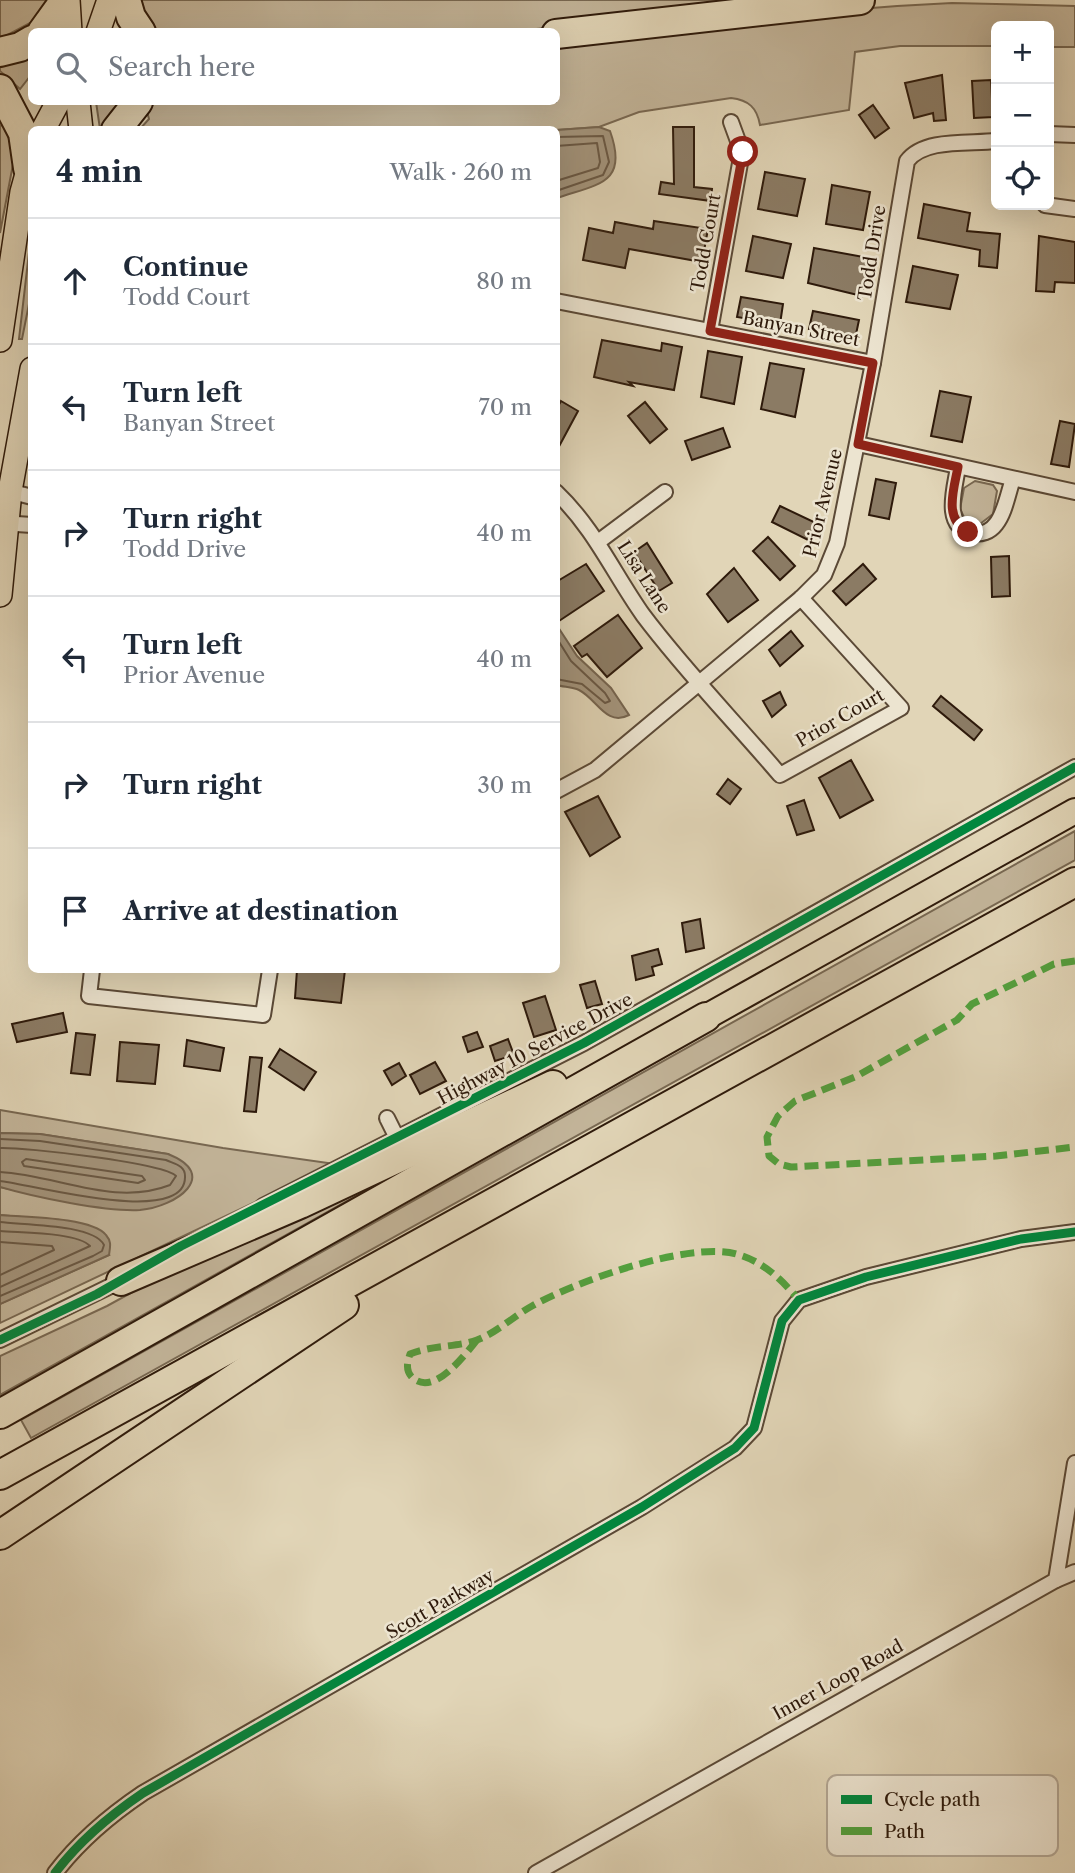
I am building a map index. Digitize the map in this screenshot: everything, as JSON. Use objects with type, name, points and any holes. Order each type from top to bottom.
[{"type":"highway","points":[[45,28],[67,0]]},
{"type":"highway","points":[[126,0],[139,28]]},
{"type":"highway","points":[[560,34],[860,0]]},
{"type":"highway","points":[[0,52],[28,42]]},
{"type":"highway","points":[[0,89],[23,133],[28,154]]},
{"type":"highway","points":[[119,126],[136,105]]},
{"type":"highway","points":[[0,1414],[1075,811]]},
{"type":"highway","points":[[0,1475],[1075,882]]},
{"type":"highway","points":[[121,1281],[300,1205],[579,1073],[706,1017]]},
{"type":"highway","points":[[0,1535],[209,1393],[404,1267],[490,1206]]},
{"type":"main road","points":[[67,0],[70,28]]},
{"type":"main road","points":[[99,28],[109,0]]},
{"type":"main road","points":[[45,126],[56,105]]},
{"type":"main road","points":[[78,105],[81,126]]},
{"type":"main road","points":[[0,340],[28,174]]},
{"type":"main road","points":[[0,595],[3,524],[14,492],[28,396]]},
{"type":"street","name":"Todd Court","points":[[710,331],[743,152],[731,122]]},
{"type":"street","points":[[1054,134],[1075,135]]},
{"type":"street","name":"Todd Drive","points":[[858,444],[907,162],[912,154],[925,147],[991,141]]},
{"type":"street","points":[[1054,206],[1075,209]]},
{"type":"street","name":"Banyan Street","points":[[560,302],[873,363]]},
{"type":"street","name":"Prior Avenue","points":[[560,789],[595,770],[801,598],[831,562],[858,444],[1075,492]]},
{"type":"street","points":[[958,467],[953,514],[961,528],[968,532],[980,534],[990,530],[998,522],[1013,479]]},
{"type":"street","points":[[598,542],[665,492]]},
{"type":"street","name":"Lisa Lane","points":[[560,497],[598,542],[643,614],[700,682]]},
{"type":"street","points":[[3,524],[28,525]]},
{"type":"street","name":"Prior Court","points":[[700,682],[780,775],[901,708],[801,598]]},
{"type":"street","name":"Highway 10 Service Drive","points":[[0,1340],[121,1281],[181,1246],[584,1043],[1075,766]]},
{"type":"street","points":[[92,973],[89,996],[263,1015],[270,973]]},
{"type":"street","points":[[387,1118],[397,1138]]},
{"type":"street","name":"Scott Parkway","points":[[55,1873],[71,1851],[109,1816],[143,1793],[642,1507],[735,1448],[754,1428],[782,1321],[799,1300],[866,1277],[1021,1239],[1075,1232]]},
{"type":"street","points":[[1056,1580],[1075,1462]]},
{"type":"street","name":"Inner Loop Road","points":[[536,1873],[1056,1580],[1075,1572]]},
{"type":"shaded area","points":[[0,0],[49,0],[32,22],[0,39]]},
{"type":"shaded area","points":[[136,0],[772,0],[772,4],[545,28],[153,28]]},
{"type":"shaded area","points":[[952,3],[1075,6],[1075,47],[1054,47],[1054,21],[991,21],[991,46],[900,46],[855,52],[849,110],[760,125],[751,106],[731,98],[639,112],[599,127],[560,130],[560,126],[143,126],[149,119],[146,108],[152,105],[560,105],[560,49],[754,20],[853,9]]},
{"type":"shaded area","points":[[28,50],[28,79],[20,89],[0,71],[0,60]]},
{"type":"shaded area","points":[[96,105],[124,105],[110,126],[100,126]]},
{"type":"shaded area","points":[[4,120],[14,159],[0,233],[0,127]]},
{"type":"shaded area","points":[[28,261],[28,309],[22,339],[19,339]]},
{"type":"shaded area","points":[[975,481],[993,485],[997,491],[993,514],[980,524],[965,519],[960,509],[964,488]]},
{"type":"shaded area","points":[[1075,831],[1075,860],[31,1438],[21,1420]]},
{"type":"shaded area","points":[[0,1110],[335,1164],[0,1323],[0,1304],[109,1255],[65,1221],[0,1215],[0,1187],[65,1201],[138,1210],[168,1154],[40,1134],[0,1133]]},
{"type":"shaded area","points":[[369,1180],[372,1187],[0,1395],[0,1356],[107,1306],[180,1266]]},
{"type":"water","points":[[599,127],[610,131],[616,162],[606,179],[597,185],[560,197],[560,130]]},
{"type":"water","points":[[560,630],[577,656],[611,688],[629,715],[621,718],[608,715],[579,690],[560,686]]},
{"type":"water","points":[[0,1133],[40,1134],[168,1154],[183,1162],[191,1171],[192,1180],[187,1189],[167,1203],[140,1210],[90,1206],[14,1191],[0,1187]]},
{"type":"water","points":[[0,1215],[72,1221],[98,1229],[108,1238],[109,1255],[0,1304]]},
{"type":"building","points":[[942,75],[946,120],[934,121],[933,113],[914,118],[905,83]]},
{"type":"building","points":[[991,80],[991,117],[974,118],[972,81]]},
{"type":"building","points":[[873,105],[889,128],[875,138],[859,115]]},
{"type":"building","points":[[673,127],[694,127],[694,187],[712,189],[711,201],[659,194],[661,182],[674,184]]},
{"type":"building","points":[[765,172],[805,179],[797,216],[758,209]]},
{"type":"building","points":[[832,185],[870,192],[863,230],[826,224]]},
{"type":"building","points":[[924,204],[970,213],[967,231],[1000,234],[997,268],[979,266],[980,250],[918,238]]},
{"type":"building","points":[[654,221],[708,229],[702,262],[629,249],[625,268],[583,260],[589,228],[613,233],[615,222],[653,229]]},
{"type":"building","points":[[753,236],[791,244],[783,278],[746,271]]},
{"type":"building","points":[[1039,236],[1075,242],[1075,283],[1055,282],[1054,292],[1036,291]]},
{"type":"building","points":[[814,248],[869,258],[862,296],[808,283]]},
{"type":"building","points":[[913,266],[958,275],[950,309],[906,302]]},
{"type":"building","points":[[741,297],[783,304],[780,324],[737,317]]},
{"type":"building","points":[[813,311],[859,320],[855,339],[809,329]]},
{"type":"building","points":[[602,340],[661,351],[662,343],[682,347],[674,390],[629,382],[633,386],[594,377]]},
{"type":"building","points":[[708,351],[742,357],[734,404],[701,397]]},
{"type":"building","points":[[770,363],[804,369],[795,417],[761,409]]},
{"type":"building","points":[[940,391],[971,397],[962,442],[931,436]]},
{"type":"building","points":[[645,402],[667,429],[650,443],[628,416]]},
{"type":"building","points":[[560,403],[578,411],[560,445]]},
{"type":"building","points":[[1060,421],[1075,424],[1069,467],[1051,464]]},
{"type":"building","points":[[723,428],[730,447],[692,460],[685,441]]},
{"type":"building","points":[[876,479],[896,483],[889,519],[869,515]]},
{"type":"building","points":[[780,506],[818,524],[810,541],[772,522]]},
{"type":"building","points":[[768,537],[795,566],[780,580],[753,551]]},
{"type":"building","points":[[647,543],[672,583],[659,591],[634,552]]},
{"type":"building","points":[[1009,556],[1010,596],[992,597],[991,557]]},
{"type":"building","points":[[586,564],[604,591],[560,620],[560,580]]},
{"type":"building","points":[[863,564],[876,579],[846,605],[833,591]]},
{"type":"building","points":[[734,568],[758,600],[728,622],[707,594]]},
{"type":"building","points":[[618,615],[642,648],[607,677],[587,654],[582,657],[574,646]]},
{"type":"building","points":[[791,631],[803,646],[780,666],[769,650]]},
{"type":"building","points":[[780,692],[786,705],[772,717],[763,701]]},
{"type":"building","points":[[941,696],[982,730],[974,740],[933,706]]},
{"type":"building","points":[[851,760],[873,800],[840,818],[819,778]]},
{"type":"building","points":[[728,779],[741,789],[730,804],[717,794]]},
{"type":"building","points":[[598,796],[620,837],[590,856],[565,812]]},
{"type":"building","points":[[804,800],[814,830],[797,835],[787,806]]},
{"type":"building","points":[[700,919],[704,948],[686,952],[682,923]]},
{"type":"building","points":[[658,949],[662,964],[652,967],[654,975],[636,980],[632,956]]},
{"type":"building","points":[[297,973],[345,973],[341,1003],[295,998]]},
{"type":"building","points":[[595,981],[602,1004],[587,1008],[580,985]]},
{"type":"building","points":[[545,996],[556,1030],[534,1037],[523,1003]]},
{"type":"building","points":[[63,1013],[67,1032],[17,1042],[12,1024]]},
{"type":"building","points":[[477,1032],[483,1047],[468,1052],[463,1037]]},
{"type":"building","points":[[76,1033],[95,1035],[90,1075],[71,1073]]},
{"type":"building","points":[[508,1039],[514,1055],[495,1061],[490,1046]]},
{"type":"building","points":[[187,1040],[224,1048],[220,1071],[184,1066]]},
{"type":"building","points":[[120,1042],[159,1045],[155,1084],[117,1081]]},
{"type":"building","points":[[280,1049],[316,1072],[304,1090],[269,1067]]},
{"type":"building","points":[[250,1057],[262,1058],[256,1112],[244,1111]]},
{"type":"building","points":[[435,1062],[446,1081],[420,1094],[410,1075]]},
{"type":"building","points":[[399,1063],[406,1076],[392,1085],[384,1071]]},
{"type":"marked path","points":[[1075,961],[1054,964],[972,1004],[957,1020],[855,1077],[795,1101],[778,1116],[767,1137],[769,1156],[779,1164],[791,1167],[996,1156],[1075,1147]]},
{"type":"marked path","points":[[477,1340],[458,1363],[431,1382],[414,1379],[409,1373],[410,1354],[477,1340],[551,1296],[632,1266],[662,1258],[715,1252],[746,1257],[771,1272],[799,1300]]},
{"type":"cycle path","points":[[0,1340],[97,1294],[181,1246],[584,1043],[1075,767]]},
{"type":"cycle path","points":[[55,1873],[96,1829],[143,1793],[642,1507],[735,1448],[754,1428],[782,1321],[799,1300],[866,1277],[1021,1239],[1075,1232]]},
{"type":"route","points":[[743,152],[710,331],[873,363],[858,444],[958,467],[953,514],[961,528],[968,532]]}]
